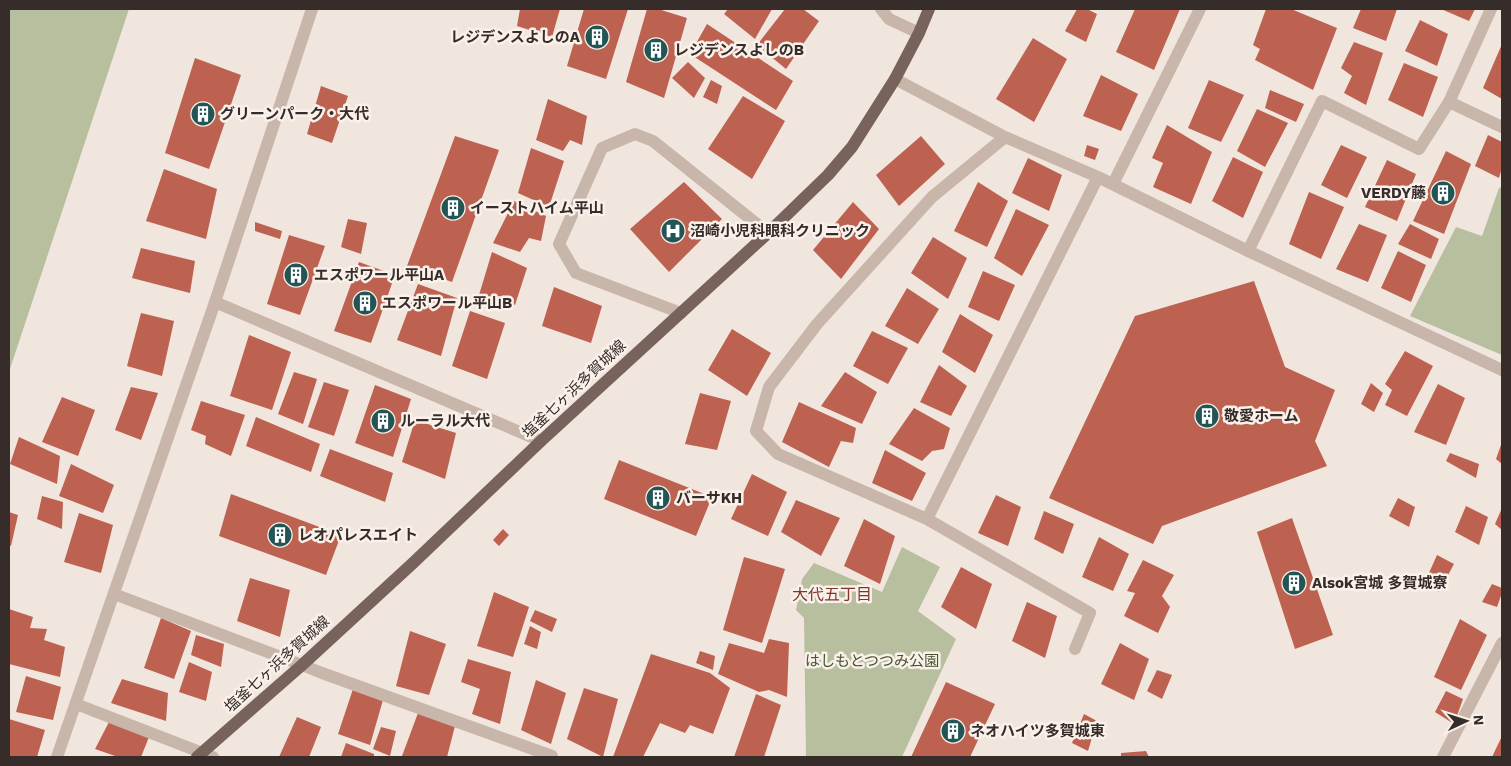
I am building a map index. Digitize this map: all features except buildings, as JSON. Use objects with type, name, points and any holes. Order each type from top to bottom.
[{"type":"main road","name":"塩釜七ヶ浜多賀城線","points":[[204,756],[413,563],[541,441],[768,233],[828,175],[852,146],[895,80],[929,9]]},
{"type":"street","points":[[57,757],[215,302],[312,9]]},
{"type":"street","points":[[881,9],[889,19],[919,33]]},
{"type":"street","points":[[1113,184],[1200,9]]},
{"type":"street","points":[[1248,251],[1322,101],[1419,149],[1449,102],[1491,9]]},
{"type":"street","points":[[895,80],[1005,136],[1113,184],[1248,251],[1502,370]]},
{"type":"street","points":[[1449,102],[1502,128]]},
{"type":"street","points":[[681,313],[576,273],[559,244],[602,148],[635,134],[653,141],[768,233]]},
{"type":"street","points":[[1005,136],[932,197],[816,324],[769,387],[756,431],[778,454],[928,519],[1090,613],[1075,649]]},
{"type":"street","points":[[928,519],[1098,177]]},
{"type":"street","points":[[215,302],[541,441]]},
{"type":"street","points":[[114,594],[322,673],[552,756]]},
{"type":"street","points":[[1443,757],[1502,643]]},
{"type":"street","points":[[76,704],[204,756]]},
{"type":"green space","points":[[9,9],[129,9],[9,372]]},
{"type":"green space","points":[[1502,187],[1502,355],[1410,316],[1456,227],[1482,236],[1499,188]]},
{"type":"green space","name":"はしもとつつみ公園","points":[[902,547],[940,567],[918,611],[956,639],[902,757],[806,757],[804,618],[796,610],[802,579],[814,563],[882,592]]},
{"type":"place","name":"レジデンスよしのA","points":[[597,37]]},
{"type":"place","name":"レジデンスよしのB","points":[[656,50]]},
{"type":"place","name":"グリーンパーク・大代","points":[[203,114]]},
{"type":"place","name":"VERDY藤","points":[[1443,193]]},
{"type":"place","name":"イーストハイム平山","points":[[453,208]]},
{"type":"place","name":"沼崎小児科眼科クリニック","points":[[673,231]]},
{"type":"place","name":"エスポワール平山A","points":[[296,275]]},
{"type":"place","name":"エスポワール平山B","points":[[365,303]]},
{"type":"place","name":"敬愛ホーム","points":[[1207,416]]},
{"type":"place","name":"ルーラル大代","points":[[383,421]]},
{"type":"place","name":"バーサKH","points":[[658,498]]},
{"type":"place","name":"レオパレスエイト","points":[[280,535]]},
{"type":"place","name":"Alsok宮城 多賀城寮","points":[[1294,583]]},
{"type":"place","name":"ネオハイツ多賀城東","points":[[953,731]]},
{"type":"district","name":"大代五丁目","points":[[832,594]]}]
